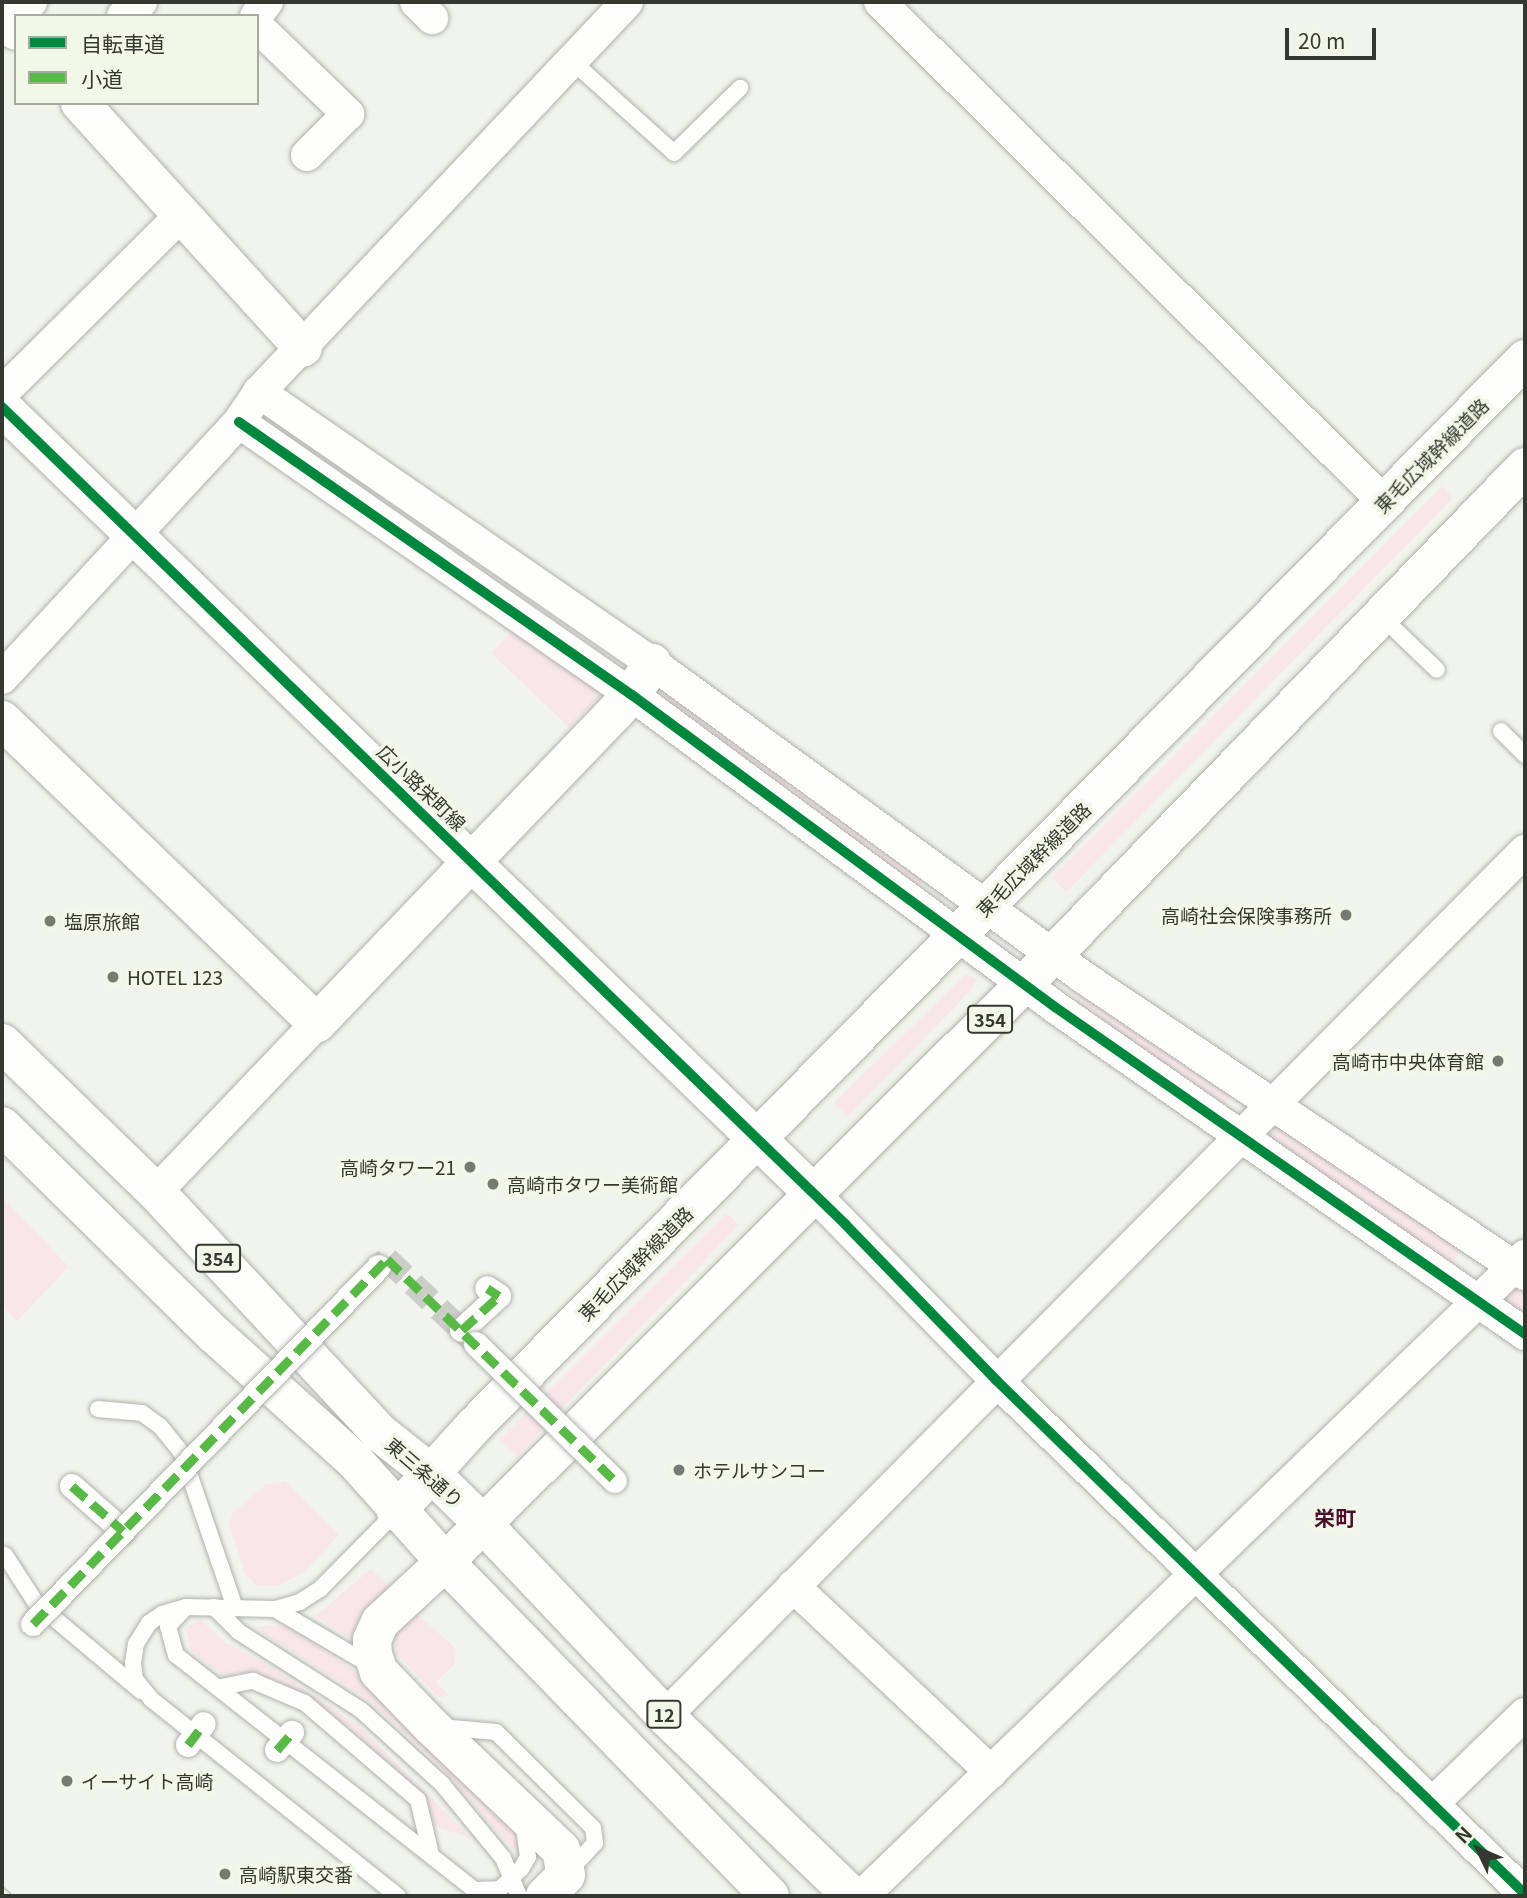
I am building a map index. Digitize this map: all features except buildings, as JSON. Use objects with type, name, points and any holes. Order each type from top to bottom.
[{"type":"main road","points":[[82,105],[303,348]]},
{"type":"main road","name":"東毛広域幹線道路","points":[[397,1511],[474,1426],[1525,359]]},
{"type":"main road","name":"広小路栄町線","points":[[2,407],[815,1195]]},
{"type":"main road","name":"354","points":[[445,1562],[1053,956],[1525,467]]},
{"type":"main road","points":[[2,720],[317,1023],[632,695],[652,663]]},
{"type":"main road","name":"東三条通り","points":[[2,1043],[156,1192],[380,1433],[432,1474],[483,1524],[665,1716],[852,1896]]},
{"type":"main road","name":"東三条通り","points":[[2,1126],[215,1335],[354,1460],[445,1562],[770,1896]]},
{"type":"main road","points":[[445,1562],[380,1622],[372,1640],[379,1671],[431,1726],[561,1850],[556,1886]]},
{"type":"street","points":[[126,14],[141,2]]},
{"type":"street","points":[[2,678],[239,422],[259,393],[627,2]]},
{"type":"street","points":[[886,4],[1384,502]]},
{"type":"street","points":[[259,28],[348,114],[307,155]]},
{"type":"street","points":[[2,393],[181,215]]},
{"type":"street","points":[[259,393],[652,663],[1053,956],[1269,1104],[1522,1265],[1477,1302],[862,1896]]},
{"type":"street","points":[[239,422],[632,695],[1025,984],[1525,1334]]},
{"type":"street","points":[[665,1716],[1238,1135],[1525,851]]},
{"type":"street","points":[[156,1192],[317,1023]]},
{"type":"street","points":[[815,1195],[996,1380],[1524,1894]]},
{"type":"street","points":[[33,1624],[379,1267]]},
{"type":"street","points":[[487,1288],[499,1296],[469,1337],[615,1481]]},
{"type":"street","points":[[72,1486],[123,1531]]},
{"type":"street","points":[[793,1586],[991,1772]]},
{"type":"street","points":[[1433,1803],[1525,1714]]},
{"type":"lane","points":[[572,61],[674,153],[740,88]]},
{"type":"lane","points":[[1382,617],[1437,670]]},
{"type":"lane","points":[[1500,731],[1525,755]]},
{"type":"lane","points":[[98,1409],[142,1413],[160,1426],[182,1453],[235,1608]]},
{"type":"lane","points":[[151,1699],[135,1679],[136,1644],[149,1623],[186,1607],[275,1609],[300,1602],[320,1589],[397,1511]]},
{"type":"lane","points":[[5,1555],[36,1603],[151,1699],[398,1896]]},
{"type":"lane","points":[[186,1607],[168,1626],[176,1655],[430,1850],[475,1890],[500,1889],[528,1857],[528,1836],[514,1806]]},
{"type":"lane","points":[[214,1607],[239,1632],[370,1719],[442,1784],[475,1821],[513,1876],[519,1896]]},
{"type":"lane","points":[[275,1609],[379,1671]]},
{"type":"lane","points":[[221,1687],[253,1681],[305,1703],[418,1800],[430,1850]]},
{"type":"lane","points":[[431,1726],[496,1732],[593,1828],[595,1843],[556,1886]]},
{"type":"shaded area","points":[[1442,486],[1453,498],[1066,892],[1052,878]]},
{"type":"shaded area","points":[[518,625],[609,688],[569,727],[491,653]]},
{"type":"shaded area","points":[[662,687],[928,873],[919,887],[653,700]]},
{"type":"shaded area","points":[[966,974],[977,979],[971,990],[848,1117],[834,1103]]},
{"type":"shaded area","points":[[1083,993],[1230,1096],[1222,1109],[1074,1005]]},
{"type":"shaded area","points":[[1278,1122],[1463,1247],[1449,1267],[1264,1143]]},
{"type":"shaded area","points":[[2,1197],[69,1267],[17,1321],[2,1307]]},
{"type":"shaded area","points":[[726,1213],[739,1225],[517,1456],[500,1439]]},
{"type":"shaded area","points":[[1516,1283],[1525,1290],[1525,1319],[1498,1303]]},
{"type":"shaded area","points":[[285,1481],[339,1535],[304,1572],[278,1586],[257,1586],[245,1574],[229,1524],[233,1513],[265,1485]]},
{"type":"shaded area","points":[[371,1569],[392,1588],[359,1644],[315,1616]]},
{"type":"shaded area","points":[[413,1610],[456,1649],[454,1665],[436,1682],[450,1696],[438,1697],[396,1654],[395,1636]]},
{"type":"shaded area","points":[[200,1619],[225,1642],[271,1667],[359,1726],[472,1839],[435,1826],[421,1794],[402,1775],[354,1731],[296,1690],[255,1672],[223,1675],[191,1651],[185,1628]]},
{"type":"shaded area","points":[[285,1625],[364,1677],[510,1822],[520,1839],[519,1856],[433,1759],[388,1718],[358,1693],[254,1627]]},
{"type":"tunnel","points":[[379,1267],[387,1259],[476,1344]]},
{"type":"railway","points":[[2,1890],[9,1896]]},
{"type":"marked path","points":[[33,1624],[387,1259],[615,1481]]},
{"type":"marked path","points":[[462,1330],[499,1296],[487,1288]]},
{"type":"marked path","points":[[72,1486],[123,1531]]},
{"type":"marked path","points":[[188,1745],[204,1724]]},
{"type":"marked path","points":[[277,1750],[292,1733]]},
{"type":"cycle path","points":[[2,407],[846,1225],[996,1380],[1525,1894]]},
{"type":"cycle path","points":[[239,422],[632,695],[1055,1007],[1525,1334]]},
{"type":"place","name":"高崎社会保険事務所","points":[[1346,915]]},
{"type":"place","name":"塩原旅館","points":[[50,921]]},
{"type":"place","name":"HOTEL 123","points":[[113,977]]},
{"type":"place","name":"高崎市中央体育館","points":[[1498,1061]]},
{"type":"place","name":"高崎タワー21","points":[[470,1167]]},
{"type":"place","name":"高崎市タワー美術館","points":[[493,1184]]},
{"type":"place","name":"ホテルサンコー","points":[[679,1470]]},
{"type":"place","name":"イーサイト高崎","points":[[67,1781]]},
{"type":"place","name":"高崎駅東交番","points":[[225,1874]]},
{"type":"district","name":"栄町","points":[[1335,1517]]}]
